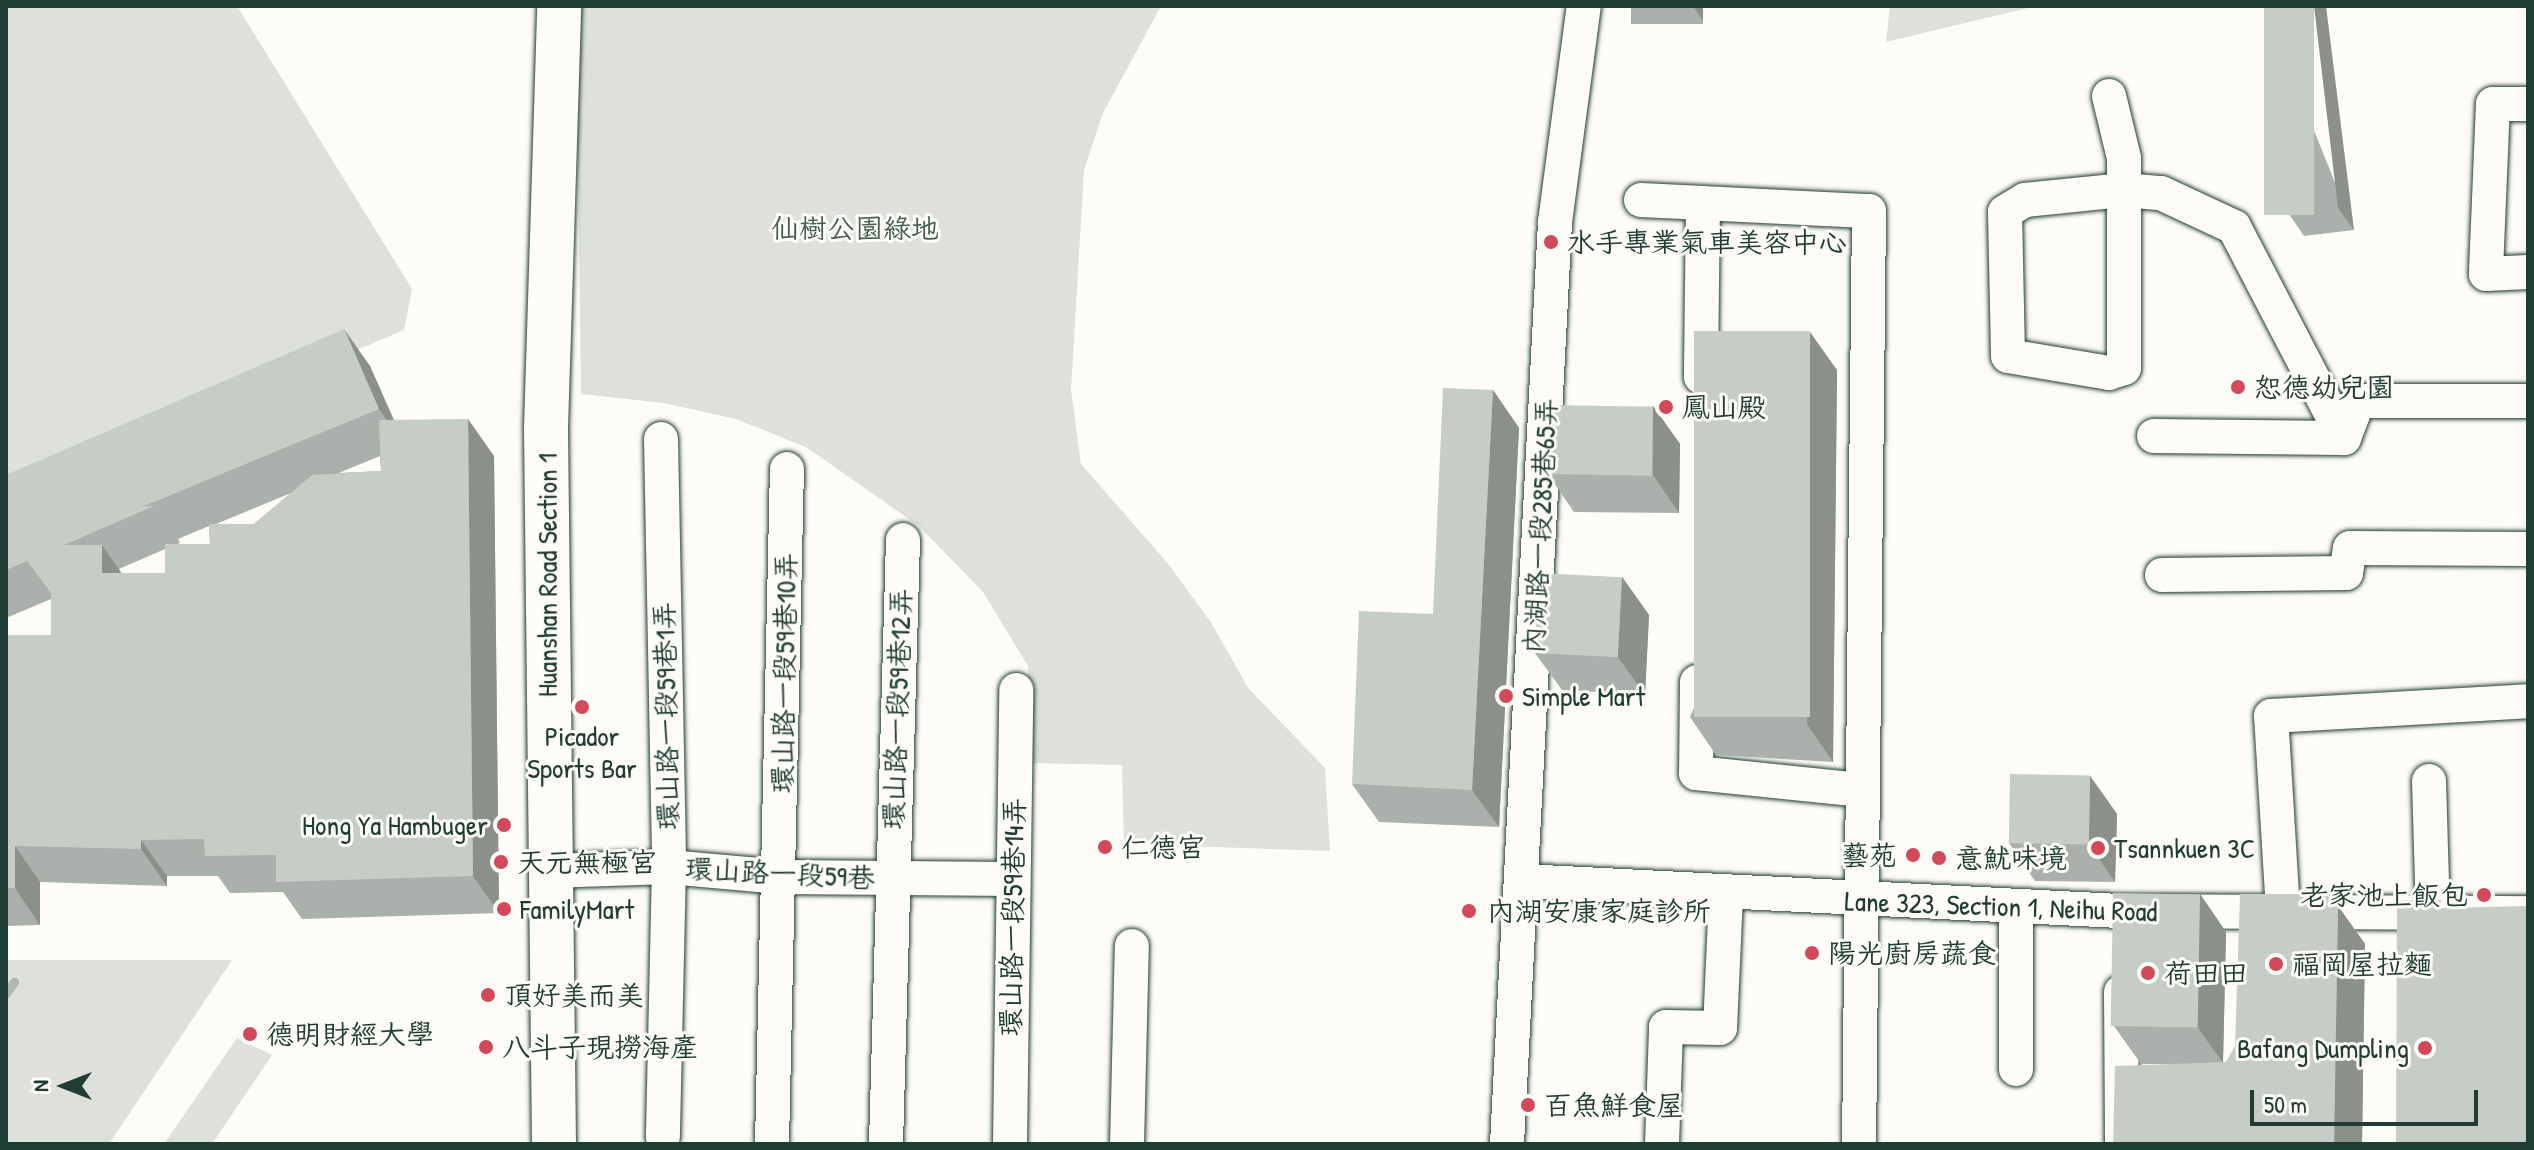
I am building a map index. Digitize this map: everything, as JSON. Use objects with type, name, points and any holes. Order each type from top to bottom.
[{"type":"street","name":"Huanshan Road Section 1","points":[[554,1144],[546,428],[559,6]]},
{"type":"street","name":"內湖路一段285巷65弄","points":[[1507,1144],[1555,222],[1584,6]]},
{"type":"street","points":[[2109,96],[2124,158],[2124,190],[2124,368],[2109,373],[2008,356],[2005,212],[2025,200],[2124,190],[2161,193],[2234,227],[2344,438]]},
{"type":"street","points":[[2528,104],[2493,104],[2486,274],[2528,272]]},
{"type":"street","points":[[1641,200],[1869,211],[1860,790],[1859,1144]]},
{"type":"street","points":[[1700,409],[1703,203]]},
{"type":"street","points":[[2344,438],[2358,401],[2528,401]]},
{"type":"street","points":[[2154,436],[2344,438]]},
{"type":"street","name":"環山路一段59巷1弄","points":[[661,439],[669,867],[663,1137]]},
{"type":"street","name":"環山路一段59巷10弄","points":[[772,1144],[781,877],[787,469]]},
{"type":"street","name":"環山路一段59巷12弄","points":[[886,1144],[891,879],[903,540]]},
{"type":"street","points":[[2162,575],[2346,573],[2350,548],[2528,549]]},
{"type":"street","points":[[1698,646],[1696,773],[1860,790]]},
{"type":"street","name":"環山路一段59巷14弄","points":[[1010,1144],[1016,690]]},
{"type":"street","points":[[2283,911],[2271,716],[2528,701]]},
{"type":"street","points":[[2429,781],[2433,912]]},
{"type":"street","name":"環山路一段59巷","points":[[549,871],[669,867],[781,877],[1012,879]]},
{"type":"street","name":"Lane 323, Section 1, Neihu Road","points":[[1523,881],[1861,902],[2016,908],[2120,938],[2246,927],[2283,911],[2528,913]]},
{"type":"street","points":[[1662,1144],[1666,1027],[1720,1028],[1726,894]]},
{"type":"street","points":[[2016,908],[2016,1069]]},
{"type":"street","points":[[2120,938],[2138,1084],[2122,1144]]},
{"type":"street","points":[[1127,1144],[1132,946]]},
{"type":"green space","points":[[6,6],[237,6],[412,289],[404,330],[6,500]]},
{"type":"green space","name":"仙樹公園綠地","points":[[576,6],[1161,6],[1103,113],[1084,170],[1071,390],[1081,464],[1169,565],[1212,624],[1248,688],[1325,768],[1330,851],[1124,844],[1122,765],[1031,763],[1028,666],[983,592],[919,526],[806,447],[736,419],[664,403],[581,394]]},
{"type":"green space","points":[[1890,6],[2036,6],[1886,42]]},
{"type":"green space","points":[[6,960],[232,960],[109,1144],[6,1144]]},
{"type":"green space","points":[[237,1038],[272,1055],[212,1144],[164,1144]]},
{"type":"building","points":[[2264,6],[2314,6],[2314,215],[2264,215]]},
{"type":"building","points":[[344,329],[379,409],[144,506],[154,506],[64,545],[102,545],[102,573],[165,573],[165,544],[210,544],[209,524],[254,524],[312,475],[381,471],[379,420],[468,419],[473,876],[276,882],[276,855],[205,856],[204,839],[141,840],[141,849],[15,846],[15,888],[6,888],[6,635],[51,635],[51,593],[27,561],[6,570],[6,475]]},
{"type":"building","points":[[1694,331],[1810,331],[1810,717],[1694,717]]},
{"type":"building","points":[[1443,388],[1493,390],[1472,790],[1352,784],[1359,611],[1433,614]]},
{"type":"building","points":[[1548,405],[1653,407],[1652,476],[1547,474]]},
{"type":"building","points":[[1539,573],[1622,577],[1618,657],[1535,653]]},
{"type":"building","points":[[2010,774],[2090,775],[2089,844],[2009,843]]},
{"type":"building","points":[[2113,893],[2200,895],[2198,1027],[2111,1026]]},
{"type":"building","points":[[2240,894],[2326,894],[2338,906],[2334,1144],[2113,1144],[2115,1066],[2226,1062],[2235,1046]]},
{"type":"building","points":[[2397,900],[2441,900],[2441,908],[2528,906],[2528,1144],[2396,1144]]},
{"type":"waterway","points":[[6,993],[14,982]]},
{"type":"place","name":"水手專業氣車美容中心","points":[[1551,242]]},
{"type":"place","name":"恕德幼兒園","points":[[2238,387]]},
{"type":"place","name":"鳳山殿","points":[[1666,407]]},
{"type":"place","name":"Simple Mart","points":[[1506,696]]},
{"type":"place","name":"Picador Sports Bar","points":[[582,707]]},
{"type":"place","name":"Hong Ya Hambuger","points":[[504,825]]},
{"type":"place","name":"仁德宮","points":[[1105,847]]},
{"type":"place","name":"Tsannkuen 3C","points":[[2098,848]]},
{"type":"place","name":"藝苑","points":[[1913,855]]},
{"type":"place","name":"意魷味境","points":[[1939,858]]},
{"type":"place","name":"天元無極宮","points":[[501,862]]},
{"type":"place","name":"老家池上飯包","points":[[2484,895]]},
{"type":"place","name":"FamilyMart","points":[[504,909]]},
{"type":"place","name":"內湖安康家庭診所","points":[[1469,911]]},
{"type":"place","name":"陽光廚房蔬食","points":[[1812,953]]},
{"type":"place","name":"福岡屋拉麵","points":[[2276,964]]},
{"type":"place","name":"荷田田","points":[[2148,973]]},
{"type":"place","name":"頂好美而美","points":[[488,995]]},
{"type":"place","name":"德明財經大學","points":[[250,1034]]},
{"type":"place","name":"八斗子現撈海產","points":[[486,1047]]},
{"type":"place","name":"Bafang Dumpling","points":[[2425,1048]]},
{"type":"place","name":"百魚鮮食屋","points":[[1528,1105]]}]
